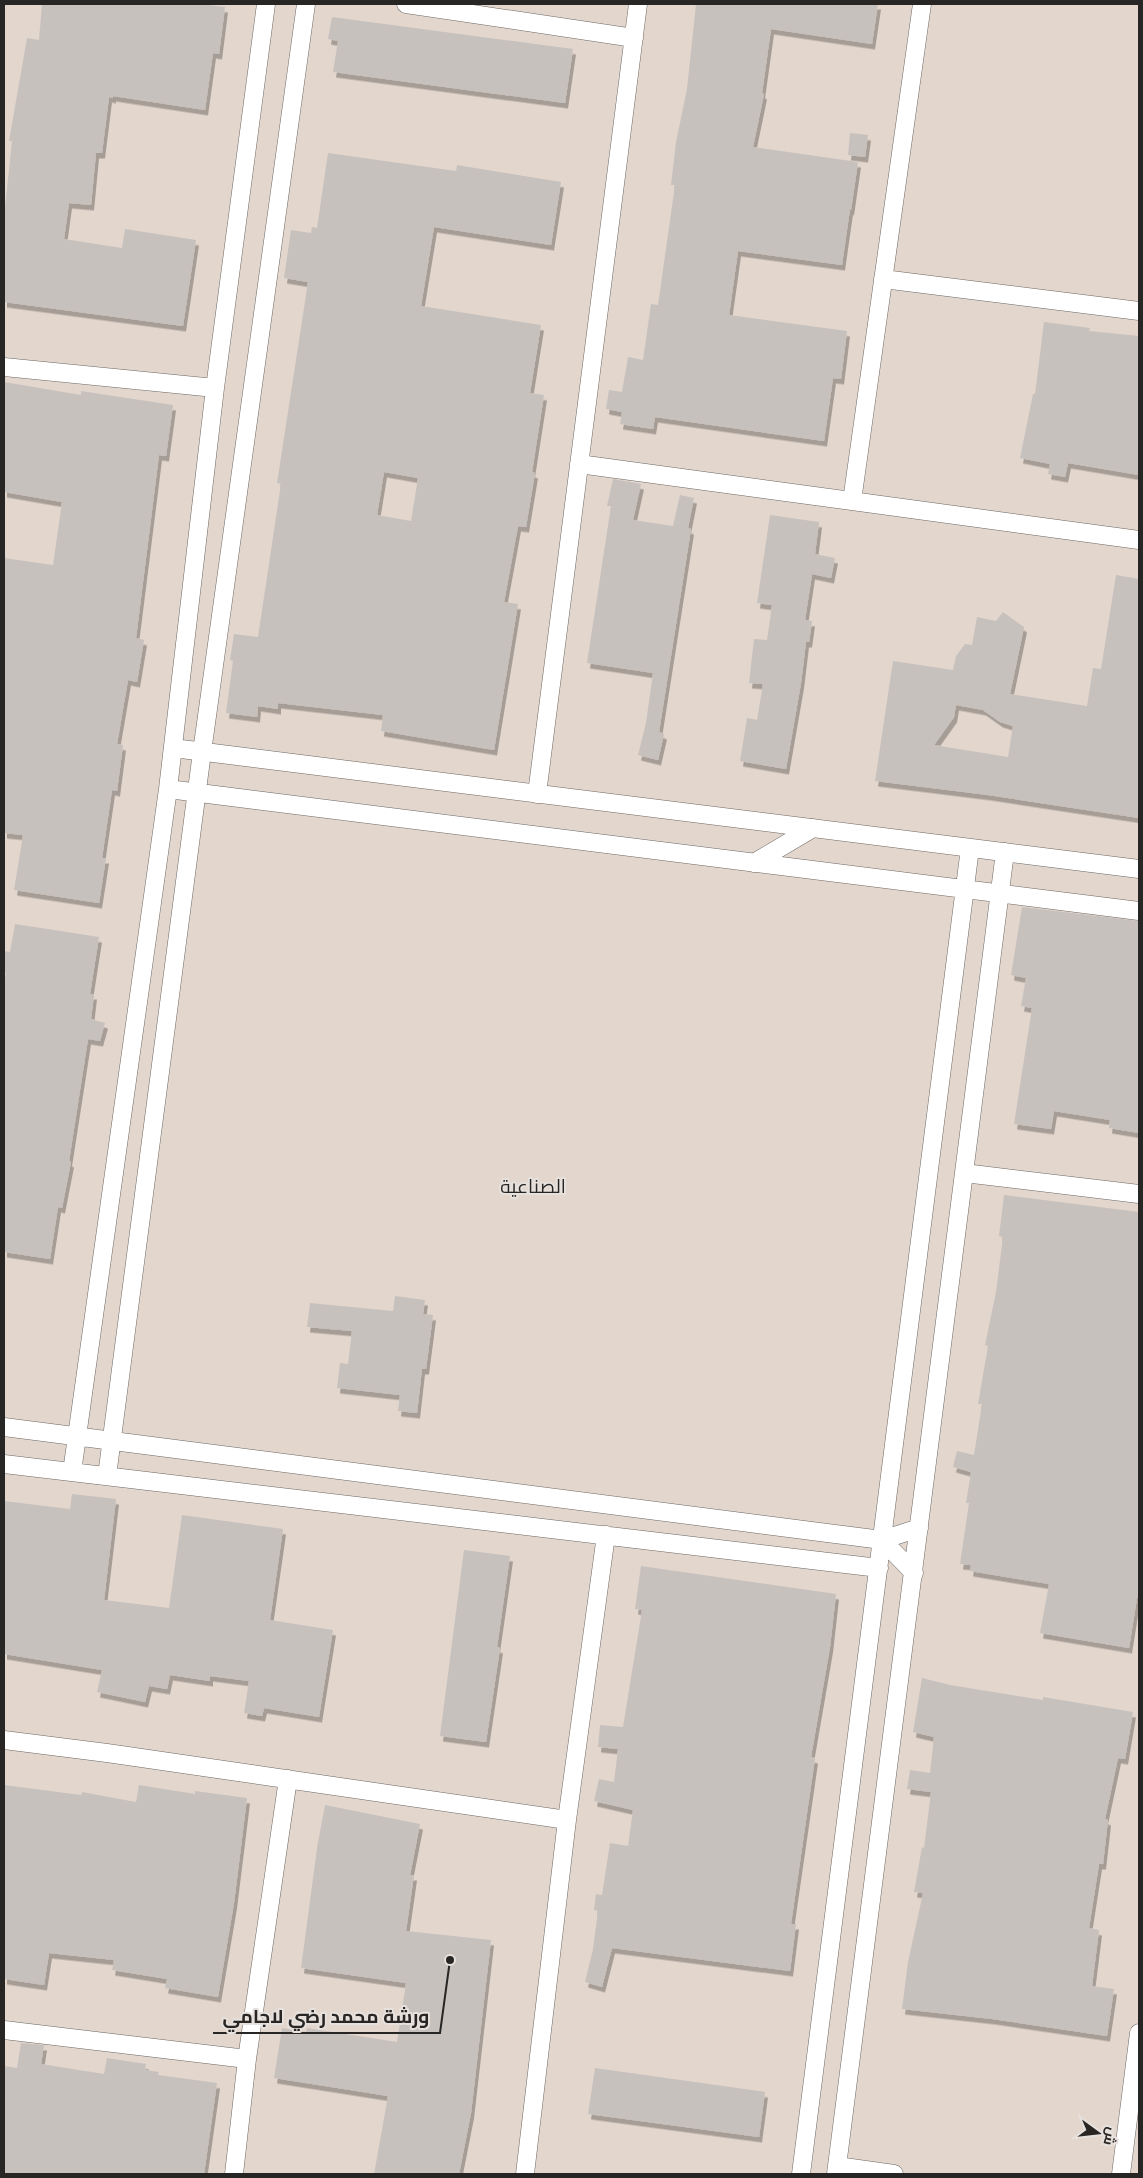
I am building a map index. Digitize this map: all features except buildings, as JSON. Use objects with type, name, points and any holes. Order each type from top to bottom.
[{"type":"street","points":[[72,1472],[168,789],[215,388],[266,4]]},
{"type":"street","points":[[108,1476],[202,752],[306,4]]},
{"type":"street","points":[[406,4],[634,38]]},
{"type":"street","points":[[537,794],[638,4]]},
{"type":"street","points":[[852,501],[922,4]]},
{"type":"street","points":[[884,279],[1139,311]]},
{"type":"street","points":[[4,367],[215,388]]},
{"type":"street","points":[[579,464],[1139,540]]},
{"type":"street","points":[[173,748],[1139,869]]},
{"type":"street","points":[[168,789],[1139,911]]},
{"type":"street","points":[[754,863],[813,828]]},
{"type":"street","points":[[801,2174],[970,848]]},
{"type":"street","points":[[894,2174],[837,2170],[1005,852]]},
{"type":"street","points":[[964,1172],[1139,1194]]},
{"type":"street","points":[[4,1427],[882,1540],[919,1528]]},
{"type":"street","points":[[4,1464],[879,1568]]},
{"type":"street","points":[[526,2174],[567,1820],[606,1536]]},
{"type":"street","points":[[882,1540],[914,1573]]},
{"type":"street","points":[[4,1740],[567,1820]]},
{"type":"street","points":[[234,2174],[246,2058],[288,1779]]},
{"type":"street","points":[[4,2030],[246,2058]]},
{"type":"street","points":[[1121,2174],[1139,2033]]},
{"type":"shaded area","points":[[4,4],[1139,4],[1139,2174],[4,2174]]},
{"type":"place","name":"ورشة محمد رضي لاجامي","points":[[450,1960]]},
{"type":"district","name":"الصناعية","points":[[533,1186]]}]
